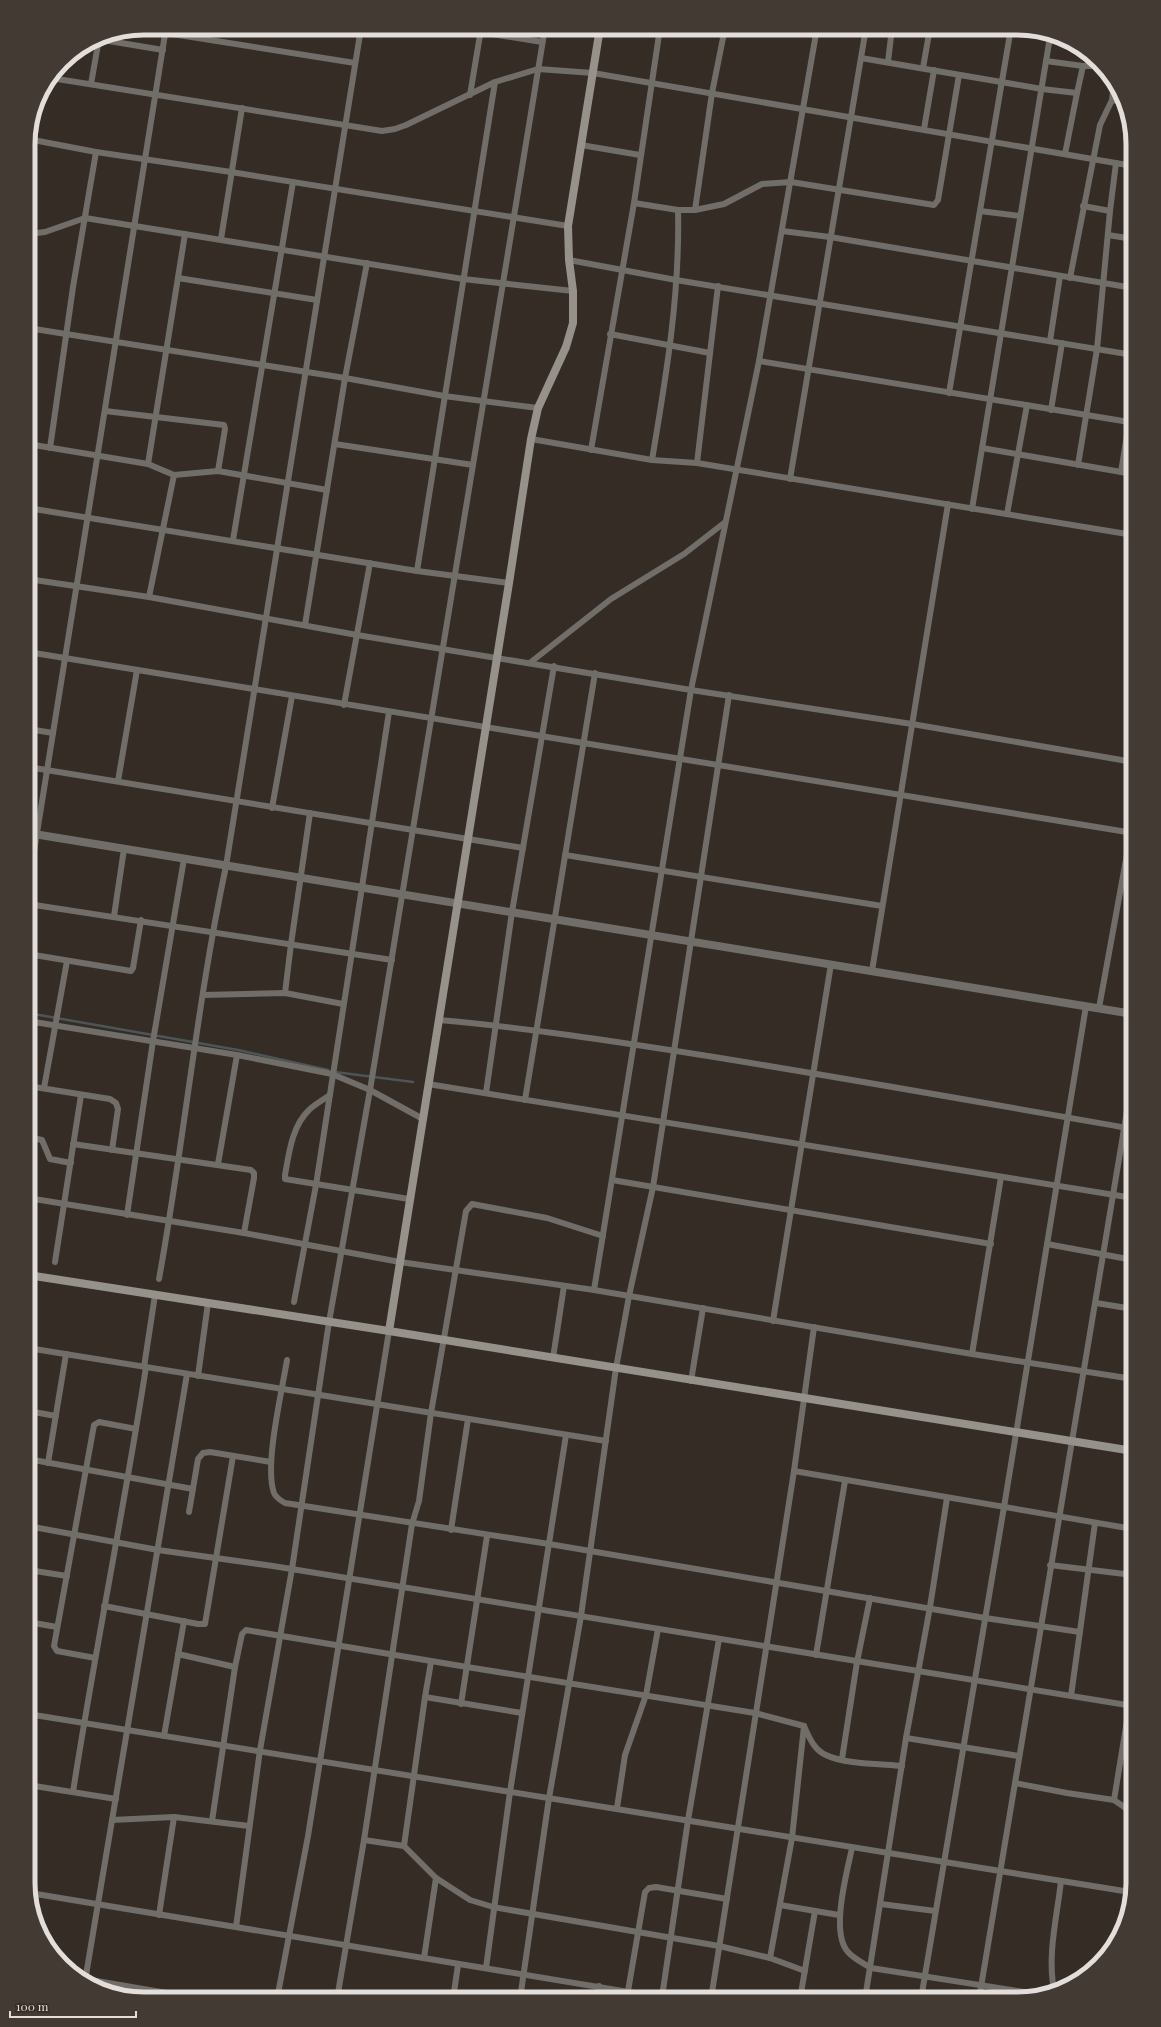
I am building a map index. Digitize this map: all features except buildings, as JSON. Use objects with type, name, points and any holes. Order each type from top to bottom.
[{"type":"main road","points":[[389,1331],[409,1199],[498,657],[531,439],[538,408],[566,347],[573,324],[574,291],[569,260],[568,226],[599,35]]},
{"type":"main road","points":[[35,1276],[389,1331],[691,1381],[1126,1450]]},
{"type":"street","points":[[35,847],[165,35]]},
{"type":"street","points":[[195,35],[355,63]]},
{"type":"street","points":[[159,1279],[170,1222],[212,931],[226,866],[237,801],[360,35]]},
{"type":"street","points":[[470,95],[479,35]]},
{"type":"street","points":[[506,35],[542,42]]},
{"type":"street","points":[[236,1927],[260,1750],[292,1569],[329,1322],[392,960],[544,35]]},
{"type":"street","points":[[591,450],[634,203],[640,154],[659,35]]},
{"type":"street","points":[[695,210],[712,93],[724,35]]},
{"type":"street","points":[[594,1290],[604,1236],[690,690],[759,361],[816,35]]},
{"type":"street","points":[[790,478],[865,35]]},
{"type":"street","points":[[888,62],[891,35]]},
{"type":"street","points":[[923,68],[929,35]]},
{"type":"street","points":[[949,392],[1010,35]]},
{"type":"street","points":[[972,509],[1049,40]]},
{"type":"street","points":[[109,41],[163,50]]},
{"type":"street","points":[[91,84],[97,46]]},
{"type":"street","points":[[861,58],[1042,89],[1077,93]]},
{"type":"street","points":[[1046,61],[1093,66]]},
{"type":"street","points":[[1066,154],[1083,66]]},
{"type":"street","points":[[56,79],[346,124],[382,131],[395,129],[495,82],[538,69],[593,73],[1126,165]]},
{"type":"street","points":[[924,130],[934,70]]},
{"type":"street","points":[[634,203],[678,210],[695,210],[724,204],[762,184],[791,182],[934,205],[938,200],[959,75]]},
{"type":"street","points":[[417,571],[495,82]]},
{"type":"street","points":[[1070,278],[1083,206],[1102,118],[1112,100],[1113,92]]},
{"type":"street","points":[[1112,100],[1118,101]]},
{"type":"street","points":[[220,239],[242,108]]},
{"type":"street","points":[[38,119],[35,141],[96,152],[146,158],[568,226]]},
{"type":"street","points":[[581,146],[640,154]]},
{"type":"street","points":[[50,448],[66,334],[96,152]]},
{"type":"street","points":[[1078,465],[1097,349],[1116,163]]},
{"type":"street","points":[[233,540],[293,182]]},
{"type":"street","points":[[1083,206],[1110,211]]},
{"type":"street","points":[[652,460],[671,346],[676,280],[678,210]]},
{"type":"street","points":[[980,211],[1020,216]]},
{"type":"street","points":[[35,233],[45,232],[85,218],[367,262],[463,279],[574,291]]},
{"type":"street","points":[[782,232],[830,237],[1126,287]]},
{"type":"street","points":[[148,464],[185,234]]},
{"type":"street","points":[[1108,235],[1126,238]]},
{"type":"street","points":[[569,260],[622,271],[1126,353]]},
{"type":"street","points":[[305,625],[345,378],[367,262]]},
{"type":"street","points":[[1050,341],[1060,276]]},
{"type":"street","points":[[178,278],[317,300]]},
{"type":"street","points":[[697,463],[718,286]]},
{"type":"street","points":[[35,329],[345,378],[444,396],[538,408]]},
{"type":"street","points":[[610,334],[710,353]]},
{"type":"street","points":[[1051,410],[1062,343]]},
{"type":"street","points":[[759,361],[1126,422]]},
{"type":"street","points":[[1007,514],[1027,405]]},
{"type":"street","points":[[105,411],[224,425],[225,429],[218,471]]},
{"type":"street","points":[[531,439],[652,460],[697,463],[737,469],[1126,534]]},
{"type":"street","points":[[1121,472],[1126,441]]},
{"type":"street","points":[[335,444],[473,465]]},
{"type":"street","points":[[35,445],[148,464],[174,475],[218,471],[327,490]]},
{"type":"street","points":[[982,448],[1126,473]]},
{"type":"street","points":[[148,597],[174,475]]},
{"type":"street","points":[[872,971],[948,504]]},
{"type":"street","points":[[35,509],[233,540],[417,571],[509,583]]},
{"type":"street","points":[[531,662],[611,599],[684,554],[724,523]]},
{"type":"street","points":[[344,705],[370,563]]},
{"type":"street","points":[[35,580],[148,597],[357,635],[531,662],[690,690],[912,724],[1126,761]]},
{"type":"street","points":[[35,653],[344,705],[718,765],[900,797],[1126,831]]},
{"type":"street","points":[[486,1093],[512,912],[554,666]]},
{"type":"street","points":[[118,781],[137,670]]},
{"type":"street","points":[[525,1100],[594,673]]},
{"type":"street","points":[[521,1992],[549,1798],[581,1616],[616,1368],[629,1296],[653,1187],[729,695]]},
{"type":"street","points":[[272,808],[292,696]]},
{"type":"street","points":[[294,1302],[316,1185],[332,1074],[390,712]]},
{"type":"street","points":[[35,729],[53,733]]},
{"type":"street","points":[[35,768],[523,848]]},
{"type":"street","points":[[285,993],[310,813]]},
{"type":"street","points":[[37,835],[1126,1013]]},
{"type":"street","points":[[114,916],[124,849]]},
{"type":"street","points":[[565,855],[882,906]]},
{"type":"street","points":[[127,1215],[153,1040],[174,925],[184,859]]},
{"type":"street","points":[[1099,1008],[1126,864]]},
{"type":"street","points":[[35,905],[174,925],[392,960]]},
{"type":"street","points":[[35,955],[131,971],[133,968],[140,920]]},
{"type":"street","points":[[44,1088],[67,961]]},
{"type":"street","points":[[773,1320],[831,964]]},
{"type":"street","points":[[203,995],[285,993],[343,1004]]},
{"type":"street","points":[[922,1992],[1004,1507],[1086,1006]]},
{"type":"street","points":[[439,1020],[536,1030],[674,1051],[814,1073],[1124,1127]]},
{"type":"street","points":[[35,1022],[153,1040],[332,1074],[370,1090],[423,1119]]},
{"type":"street","points":[[218,1164],[237,1055]]},
{"type":"street","points":[[428,1084],[1126,1197]]},
{"type":"street","points":[[35,1087],[110,1099],[116,1103],[118,1109],[112,1150]]},
{"type":"street","points":[[54,1262],[81,1095]]},
{"type":"street","points":[[330,1095],[309,1110],[299,1123],[291,1144],[284,1175],[285,1179],[409,1199]]},
{"type":"street","points":[[980,1992],[1070,1442],[1096,1303],[1102,1255],[1114,1195],[1126,1115]]},
{"type":"street","points":[[35,1138],[42,1140],[50,1159],[70,1162]]},
{"type":"street","points":[[73,1144],[251,1170],[254,1173],[244,1233]]},
{"type":"street","points":[[972,1354],[1001,1177]]},
{"type":"street","points":[[612,1180],[991,1244]]},
{"type":"street","points":[[35,1199],[244,1233],[305,1246],[400,1262],[594,1290],[814,1328],[1126,1378]]},
{"type":"street","points":[[338,1992],[364,1840],[412,1524],[419,1501],[431,1413],[466,1211],[472,1204],[547,1218],[604,1236]]},
{"type":"street","points":[[1047,1244],[1126,1259]]},
{"type":"street","points":[[553,1358],[564,1286]]},
{"type":"street","points":[[73,1792],[94,1658],[129,1478],[155,1295]]},
{"type":"street","points":[[198,1376],[208,1303]]},
{"type":"street","points":[[1096,1303],[1126,1308]]},
{"type":"street","points":[[691,1381],[703,1308]]},
{"type":"street","points":[[712,1992],[794,1472],[814,1328]]},
{"type":"street","points":[[278,1992],[320,1761],[389,1331]]},
{"type":"street","points":[[35,1349],[317,1396],[606,1441]]},
{"type":"street","points":[[48,1463],[66,1354]]},
{"type":"street","points":[[287,1360],[271,1462],[272,1485],[277,1498],[285,1503],[487,1536],[549,1544],[590,1552],[930,1607],[985,1618],[1080,1632]]},
{"type":"street","points":[[84,1975],[116,1799],[187,1374]]},
{"type":"street","points":[[35,1412],[56,1416]]},
{"type":"street","points":[[452,1530],[468,1419]]},
{"type":"street","points":[[94,1658],[57,1652],[54,1649],[94,1425],[99,1422],[136,1429]]},
{"type":"street","points":[[486,1968],[493,1906],[527,1677],[566,1434]]},
{"type":"street","points":[[189,1512],[198,1459],[203,1453],[210,1452],[271,1462]]},
{"type":"street","points":[[104,1606],[202,1625],[206,1621],[233,1456]]},
{"type":"street","points":[[35,1460],[193,1489]]},
{"type":"street","points":[[794,1472],[1126,1528]]},
{"type":"street","points":[[816,1655],[845,1481]]},
{"type":"street","points":[[866,1992],[906,1738],[930,1607],[947,1498]]},
{"type":"street","points":[[1071,1696],[1095,1522]]},
{"type":"street","points":[[35,1527],[158,1550],[350,1578],[1126,1705]]},
{"type":"street","points":[[461,1704],[487,1536]]},
{"type":"street","points":[[1050,1565],[1126,1575]]},
{"type":"street","points":[[35,1571],[67,1576]]},
{"type":"street","points":[[842,1759],[857,1662],[870,1598]]},
{"type":"street","points":[[164,1736],[184,1621]]},
{"type":"street","points":[[35,1623],[57,1627]]},
{"type":"street","points":[[617,1808],[625,1755],[646,1695],[658,1629]]},
{"type":"street","points":[[212,1821],[235,1667],[244,1631],[246,1630],[431,1662],[755,1713],[804,1726],[812,1743],[825,1755],[842,1759],[902,1766]]},
{"type":"street","points":[[663,1992],[672,1938],[688,1820],[719,1639]]},
{"type":"street","points":[[178,1654],[235,1667]]},
{"type":"street","points":[[404,1846],[431,1662]]},
{"type":"street","points":[[425,1697],[522,1713]]},
{"type":"street","points":[[35,1715],[224,1746],[260,1750],[943,1863],[1125,1891]]},
{"type":"street","points":[[770,1958],[792,1838],[804,1726]]},
{"type":"street","points":[[1114,1800],[1126,1734]]},
{"type":"street","points":[[906,1738],[1019,1756]]},
{"type":"street","points":[[1015,1783],[1114,1800],[1126,1808]]},
{"type":"street","points":[[35,1785],[116,1799]]},
{"type":"street","points":[[112,1820],[174,1817],[249,1826]]},
{"type":"street","points":[[159,1915],[174,1817]]},
{"type":"street","points":[[364,1840],[404,1846],[436,1878],[470,1900],[493,1906],[719,1946],[770,1958],[805,1971]]},
{"type":"street","points":[[852,1848],[839,1915],[843,1944],[847,1952],[871,1968],[1024,1992]]},
{"type":"street","points":[[424,1958],[436,1878]]},
{"type":"street","points":[[1053,1986],[1051,1974],[1052,1959],[1061,1881]]},
{"type":"street","points":[[628,1991],[645,1892],[649,1888],[656,1887],[727,1900]]},
{"type":"street","points":[[36,1894],[289,1937],[634,1992]]},
{"type":"street","points":[[881,1904],[935,1911]]},
{"type":"street","points":[[780,1905],[839,1915]]},
{"type":"street","points":[[801,1992],[815,1911]]},
{"type":"street","points":[[454,1992],[458,1964]]},
{"type":"street","points":[[101,1983],[158,1992]]},
{"type":"street","points":[[599,1992],[600,1986]]},
{"type":"waterway","points":[[35,1014],[238,1050],[328,1070]]},
{"type":"waterway","points":[[335,1072],[413,1082]]}]
